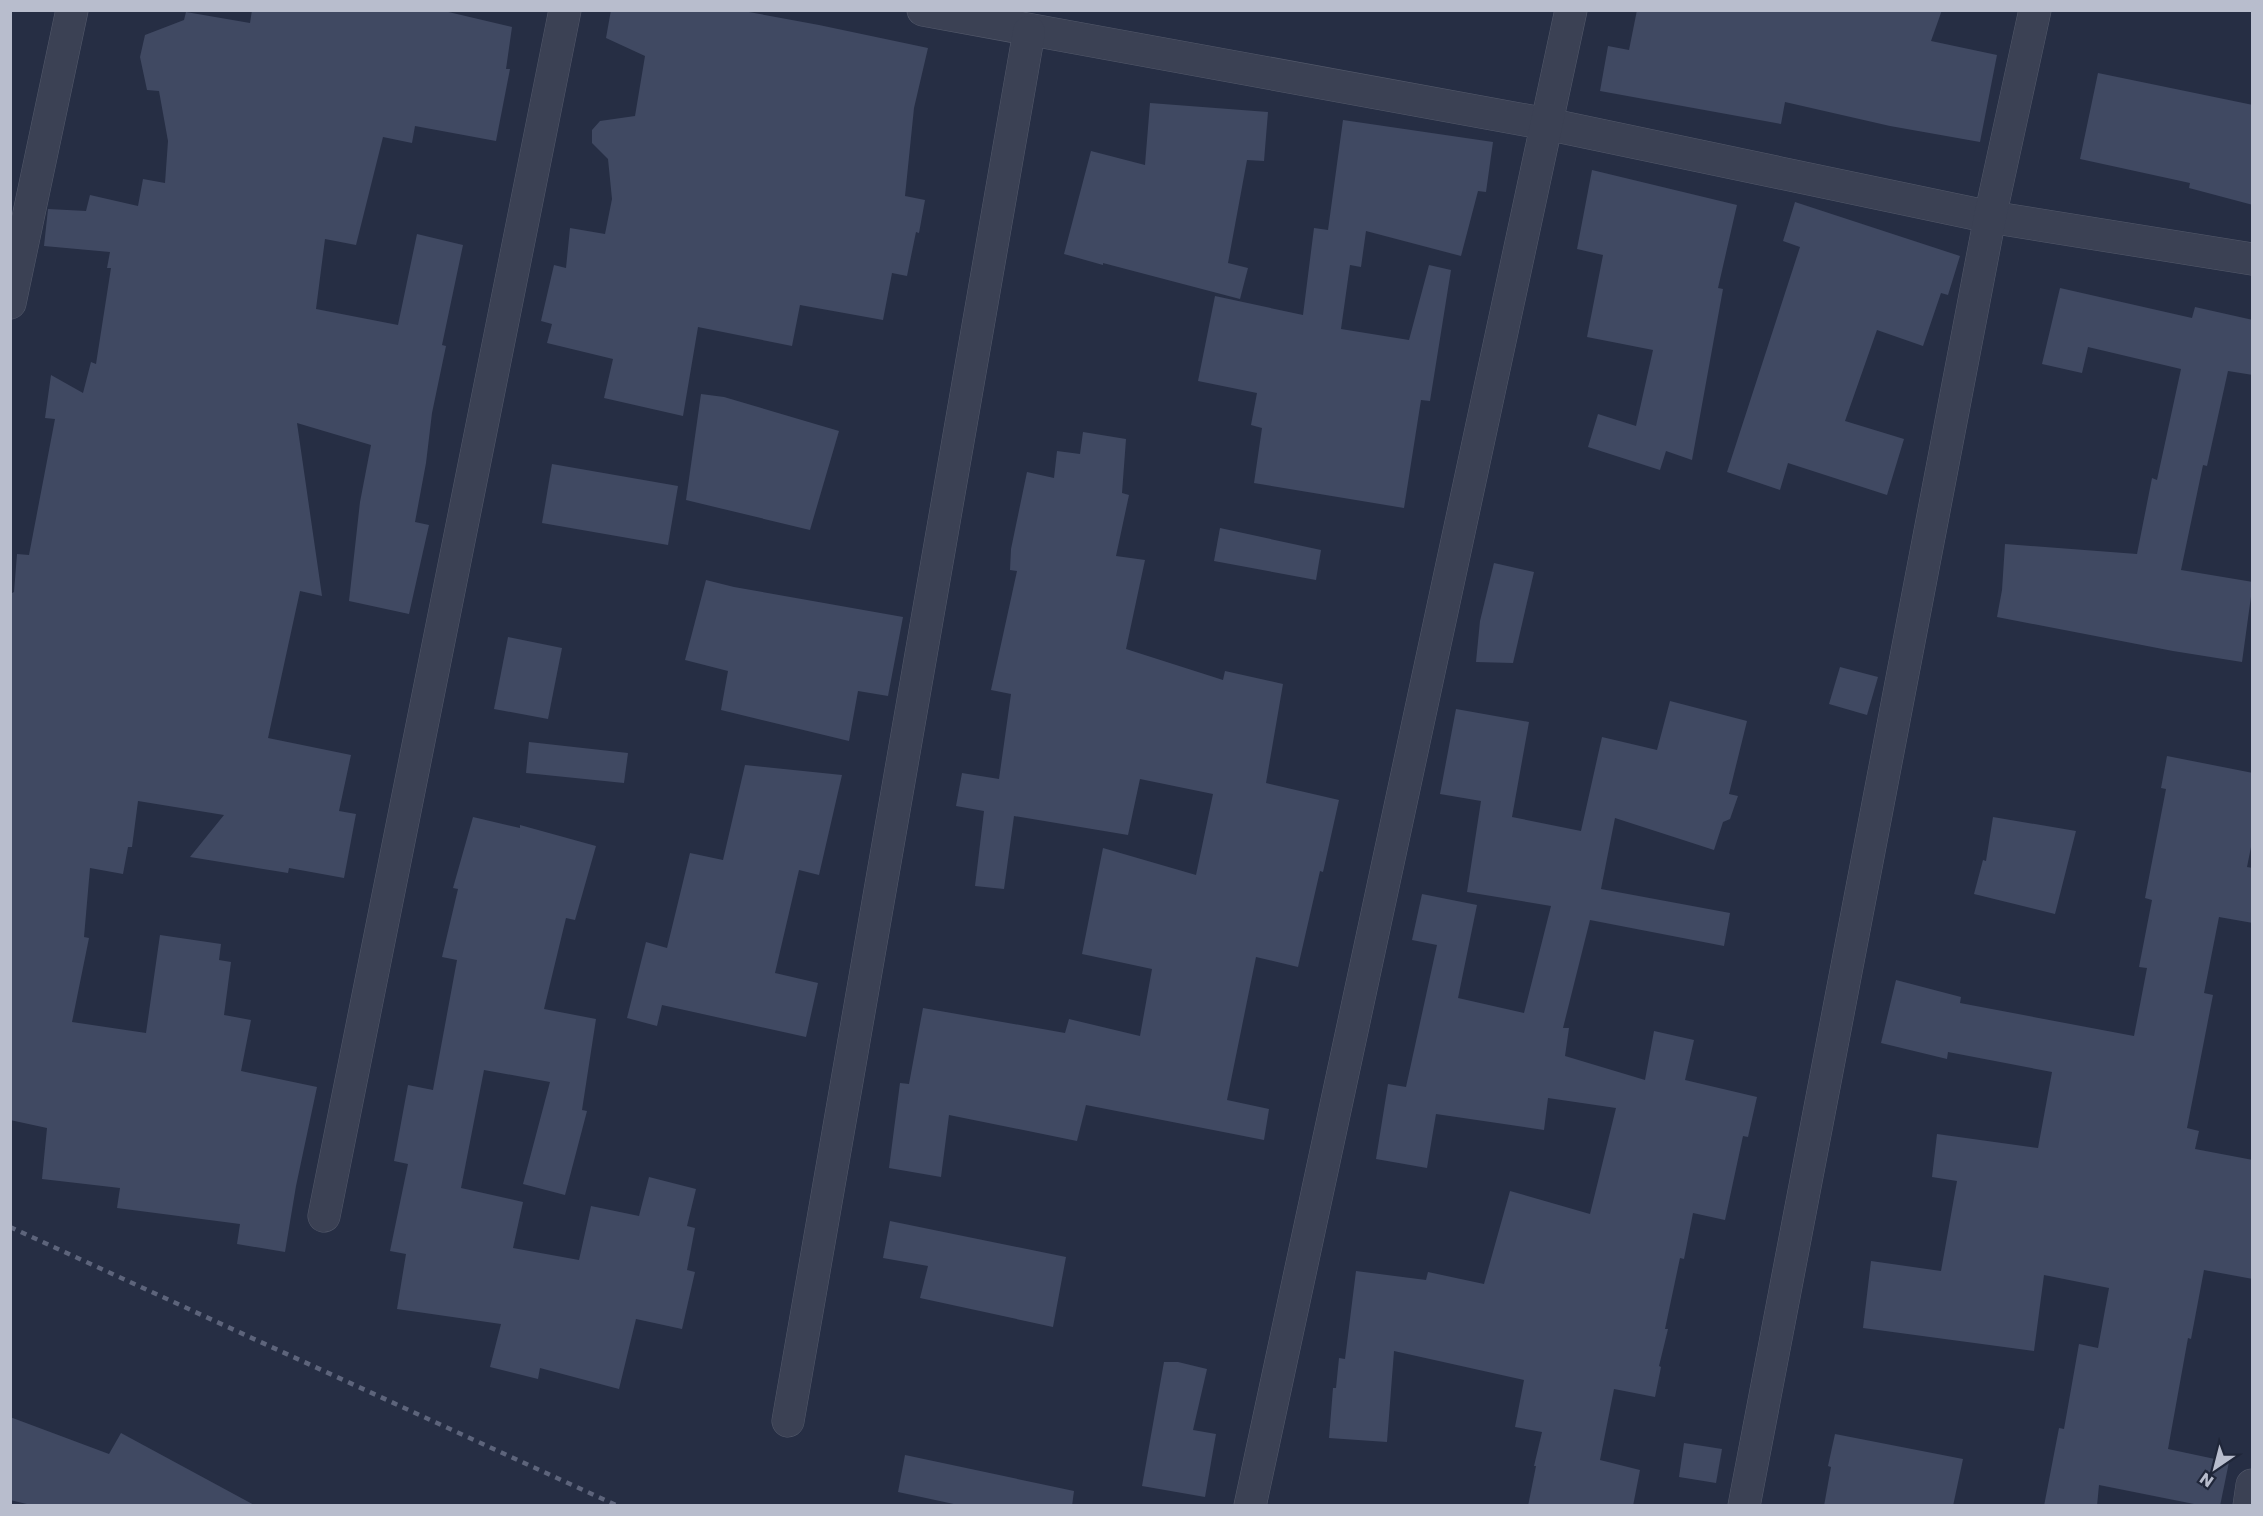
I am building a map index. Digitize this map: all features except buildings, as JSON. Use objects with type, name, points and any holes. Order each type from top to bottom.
[{"type":"street","points":[[10,303],[72,10]]},
{"type":"street","points":[[324,1216],[565,10]]},
{"type":"street","points":[[923,10],[1029,32],[1547,124],[1990,217],[2253,259]]},
{"type":"street","points":[[1250,1506],[1571,10]]},
{"type":"street","points":[[1744,1506],[1990,217],[2035,10]]},
{"type":"street","points":[[788,1421],[1029,32]]},
{"type":"street","points":[[2248,1506],[2253,1485]]},
{"type":"railway","points":[[10,1227],[618,1506]]}]
